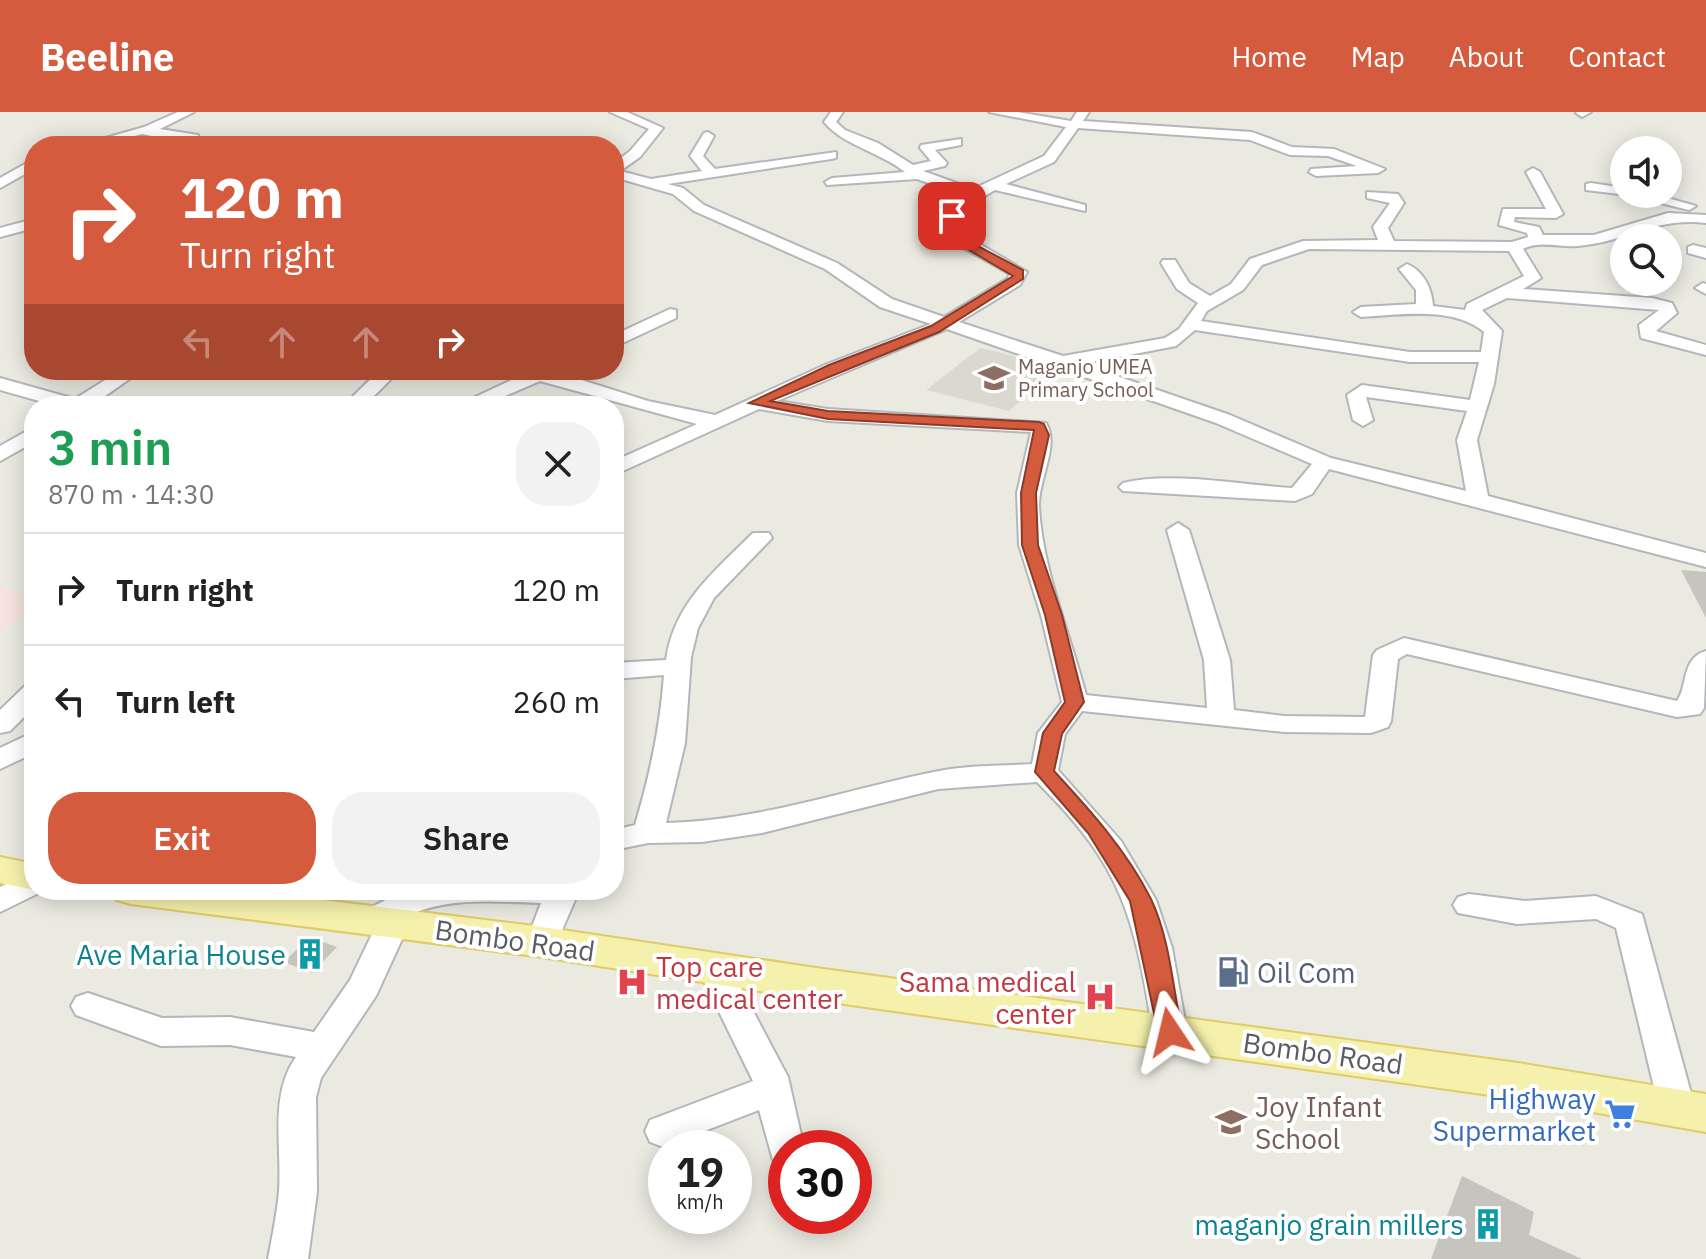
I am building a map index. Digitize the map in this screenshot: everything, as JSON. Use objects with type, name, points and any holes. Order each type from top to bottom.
[{"type":"main road","points":[[0,870],[24,877]]},
{"type":"main road","name":"Bombo Road","points":[[210,900],[542,942],[714,969],[1518,1081],[1692,1111]]},
{"type":"street","points":[[123,136],[147,130],[188,112]]},
{"type":"street","points":[[616,112],[657,128],[624,162]]},
{"type":"street","points":[[837,112],[830,118],[837,130],[874,146],[915,172],[973,194]]},
{"type":"street","points":[[995,112],[1252,136],[1290,151],[1326,151],[1378,169],[1349,173],[1316,172]]},
{"type":"street","points":[[624,464],[756,403],[944,323],[1019,277],[1019,272],[956,238],[951,232],[954,209],[973,194],[1049,159],[1078,120]]},
{"type":"street","points":[[147,130],[182,136]]},
{"type":"street","points":[[708,136],[696,156],[712,173]]},
{"type":"street","points":[[832,182],[915,172],[940,163],[926,148],[957,142]]},
{"type":"street","points":[[651,182],[831,155]]},
{"type":"street","points":[[0,184],[24,169]]},
{"type":"street","points":[[1533,172],[1556,214],[1508,212],[1506,225],[1534,230],[1536,240]]},
{"type":"street","points":[[624,173],[678,191],[699,208],[831,266],[886,303],[1223,419],[1324,462],[1706,560]]},
{"type":"street","points":[[993,185],[1080,208]]},
{"type":"street","points":[[1591,187],[1610,190]]},
{"type":"street","points":[[1372,195],[1393,197],[1397,203],[1390,218],[1380,227],[1387,243]]},
{"type":"street","points":[[1062,362],[1159,346],[1181,337],[1188,324],[1209,302],[1237,287],[1256,262],[1301,246],[1387,243],[1515,247],[1523,241],[1577,242],[1653,218],[1697,214],[1706,200]]},
{"type":"street","points":[[11,215],[24,219]]},
{"type":"street","points":[[0,233],[24,225]]},
{"type":"street","points":[[1478,501],[1467,440],[1485,384],[1493,331],[1473,308],[1533,278],[1518,257],[1515,247]]},
{"type":"street","points":[[1169,263],[1183,286],[1209,302]]},
{"type":"street","points":[[1407,269],[1424,290],[1425,309]]},
{"type":"street","points":[[1503,293],[1652,303],[1666,307],[1669,313],[1648,325],[1647,334],[1706,350]]},
{"type":"street","points":[[1361,312],[1425,309],[1477,316]]},
{"type":"street","points":[[624,337],[670,314]]},
{"type":"street","points":[[1188,324],[1410,357],[1487,357]]},
{"type":"street","points":[[93,396],[118,380]]},
{"type":"street","points":[[364,396],[380,380]]},
{"type":"street","points":[[489,396],[526,380]]},
{"type":"street","points":[[568,380],[611,396]]},
{"type":"street","points":[[0,384],[43,396]]},
{"type":"street","points":[[1363,420],[1356,395],[1362,391],[1477,407]]},
{"type":"street","points":[[624,401],[717,421]]},
{"type":"street","points":[[756,403],[828,415],[1039,427],[1042,435],[1028,493],[1030,545],[1053,615],[1075,702]]},
{"type":"street","points":[[0,455],[24,439]]},
{"type":"street","points":[[1130,487],[1174,486],[1295,495],[1305,490],[1324,462]]},
{"type":"street","points":[[1178,530],[1217,660],[1221,718]]},
{"type":"street","points":[[648,833],[673,732],[679,689],[677,667],[690,616],[715,583],[761,538]]},
{"type":"street","points":[[1075,702],[1297,725],[1371,725],[1378,721],[1382,706],[1386,655],[1404,646],[1677,709],[1691,708],[1700,666],[1706,659]]},
{"type":"street","points":[[624,670],[677,667]]},
{"type":"street","points":[[0,725],[24,702]]},
{"type":"street","points":[[1044,772],[1052,733],[1075,702]]},
{"type":"street","points":[[0,760],[24,747]]},
{"type":"street","points":[[624,838],[648,833],[735,828],[938,780],[1044,772]]},
{"type":"street","points":[[1044,772],[1095,828],[1140,900],[1149,926],[1170,1032]]},
{"type":"street","points":[[0,901],[24,886]]},
{"type":"street","points":[[288,1259],[298,1192],[298,1097],[304,1074],[364,987],[384,922],[415,900]]},
{"type":"street","points":[[542,942],[558,900]]},
{"type":"street","points":[[1469,905],[1531,913],[1577,904],[1620,914],[1631,922],[1645,988],[1692,1111]]},
{"type":"street","points":[[714,969],[733,999],[773,1089],[782,1130]]},
{"type":"street","points":[[88,1006],[161,1032],[230,1031],[320,1047]]},
{"type":"street","points":[[666,1130],[773,1089]]},
{"type":"shaded area","name":"Maganjo UMEA Primary School","points":[[980,348],[1060,367],[1009,411],[926,390]]},
{"type":"shaded area","points":[[0,586],[24,595],[24,618],[0,630]]},
{"type":"building","points":[[1681,570],[1706,572],[1706,618]]},
{"type":"building","name":"Ave Maria House","points":[[309,937],[337,947],[312,973],[284,962]]},
{"type":"building","name":"maganjo grain millers","points":[[1462,1176],[1534,1212],[1529,1235],[1582,1259],[1431,1259]]},
{"type":"place","name":"Maganjo UMEA Primary School","points":[[994,378]]},
{"type":"place","name":"Ave Maria House","points":[[310,954]]},
{"type":"place","name":"Oil Com","points":[[1233,972]]},
{"type":"place","name":"Top care medical center","points":[[632,982]]},
{"type":"place","name":"Sama medical center","points":[[1100,997]]},
{"type":"place","name":"Highway Supermarket","points":[[1620,1114]]},
{"type":"place","name":"Joy Infant School","points":[[1231,1122]]},
{"type":"place","name":"maganjo grain millers","points":[[1488,1224]]},
{"type":"route","points":[[952,216],[951,232],[956,238],[1019,272],[1019,277],[935,329],[833,368],[756,403],[828,415],[1039,427],[1042,435],[1028,493],[1030,545],[1053,615],[1075,702],[1052,733],[1044,772],[1067,793],[1095,828],[1140,900],[1149,926],[1170,1032]]}]
